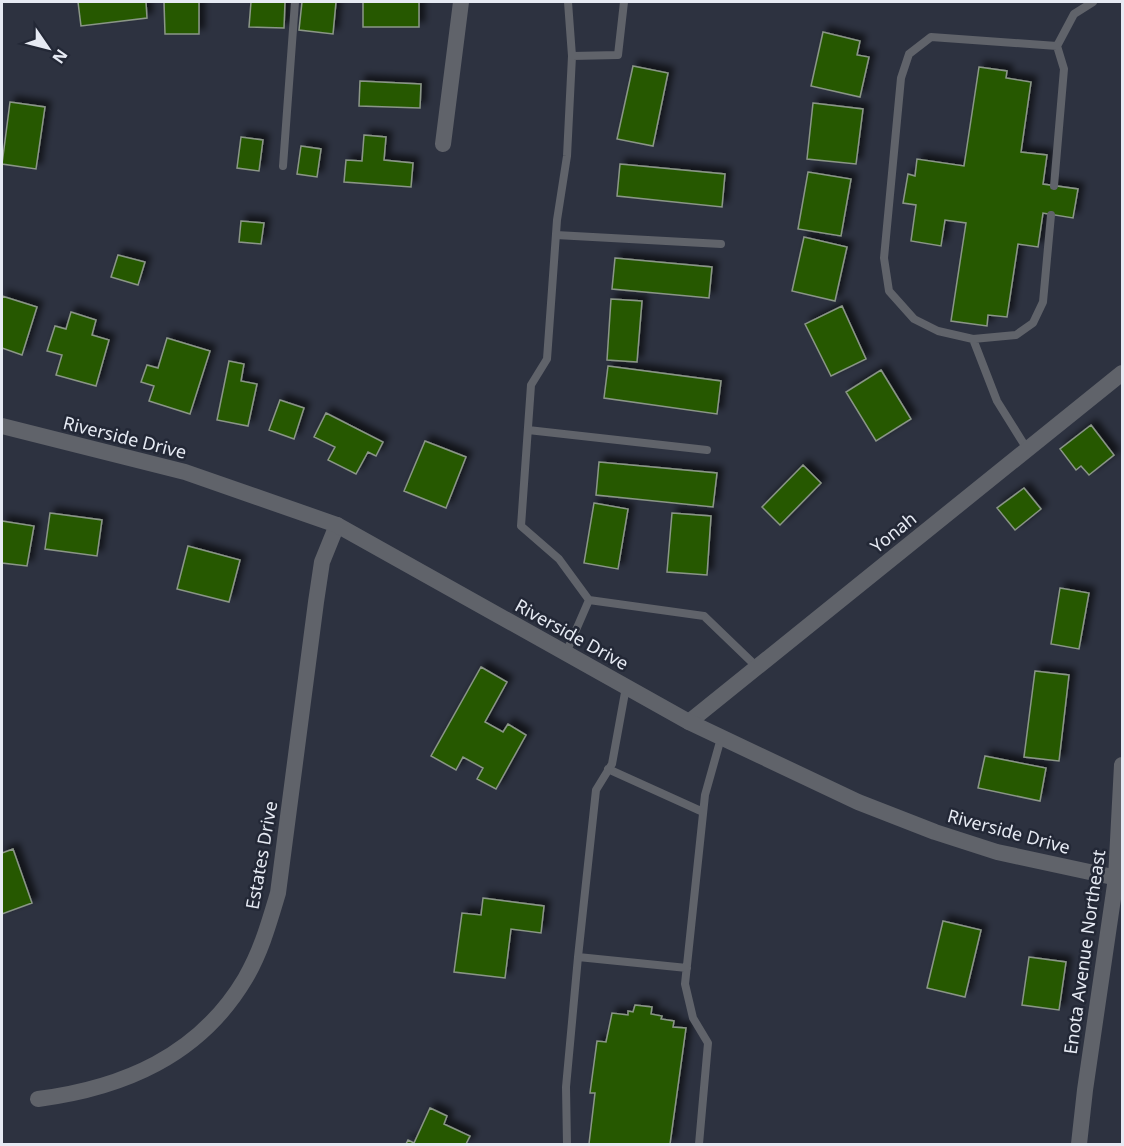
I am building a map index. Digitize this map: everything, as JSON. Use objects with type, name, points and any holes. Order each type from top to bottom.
[{"type":"street","points":[[443,144],[461,2]]},
{"type":"street","name":"Yonah","points":[[689,723],[1122,373]]},
{"type":"street","name":"Riverside Drive","points":[[2,426],[185,472],[337,525],[689,723],[858,802],[935,832],[997,852],[1119,878]]},
{"type":"street","name":"Estates Drive","points":[[38,1099],[74,1094],[148,1070],[190,1042],[220,1013],[245,979],[264,939],[278,893],[322,562],[337,525]]},
{"type":"street","name":"Enota Avenue Northeast","points":[[1079,1144],[1085,1090],[1119,878],[1122,765]]},
{"type":"lane","points":[[283,166],[295,2]]},
{"type":"lane","points":[[568,2],[572,56],[567,156],[556,236],[547,359],[531,386],[522,526],[559,559],[590,600],[704,616],[757,667]]},
{"type":"lane","points":[[572,56],[618,55],[624,2]]},
{"type":"lane","points":[[1054,186],[1064,69],[1056,46],[1074,15],[1093,2]]},
{"type":"lane","points":[[1051,215],[1042,302],[1033,322],[1016,335],[973,339],[938,331],[914,319],[889,291],[884,258],[902,78],[909,54],[931,37],[1056,46]]},
{"type":"lane","points":[[556,236],[721,244]]},
{"type":"lane","points":[[973,339],[996,401],[1027,449]]},
{"type":"lane","points":[[528,430],[707,450]]},
{"type":"lane","points":[[566,653],[590,600]]},
{"type":"lane","points":[[567,1144],[566,1087],[596,790],[612,764],[626,687]]},
{"type":"lane","points":[[699,1144],[708,1044],[693,1018],[685,984],[705,795],[721,738]]},
{"type":"lane","points":[[608,769],[704,812]]},
{"type":"lane","points":[[578,957],[687,968]]},
{"type":"building","points":[[78,2],[146,2],[147,18],[81,26]]},
{"type":"building","points":[[164,2],[199,2],[199,34],[165,34]]},
{"type":"building","points":[[251,2],[285,2],[284,28],[249,27]]},
{"type":"building","points":[[302,2],[336,2],[333,34],[299,30]]},
{"type":"building","points":[[363,2],[419,2],[419,27],[363,27]]},
{"type":"building","points":[[823,32],[860,41],[857,55],[869,57],[860,97],[811,86]]},
{"type":"building","points":[[633,66],[668,73],[653,146],[617,139]]},
{"type":"building","points":[[979,67],[1007,71],[1006,78],[1031,82],[1021,152],[1047,155],[1043,184],[1078,189],[1073,218],[1043,213],[1038,247],[1018,244],[1007,317],[988,315],[987,326],[951,321],[966,223],[945,220],[941,246],[911,241],[916,205],[903,203],[908,174],[915,176],[917,159],[964,166]]},
{"type":"building","points":[[360,81],[421,84],[420,108],[359,106]]},
{"type":"building","points":[[10,102],[45,107],[36,169],[2,164]]},
{"type":"building","points":[[813,103],[863,109],[856,164],[807,159]]},
{"type":"building","points":[[364,135],[386,137],[384,160],[413,163],[411,187],[344,182],[346,160],[362,161]]},
{"type":"building","points":[[241,137],[263,140],[259,171],[237,168]]},
{"type":"building","points":[[301,146],[321,149],[317,177],[297,174]]},
{"type":"building","points":[[620,164],[725,174],[722,207],[617,196]]},
{"type":"building","points":[[808,172],[851,179],[841,236],[798,229]]},
{"type":"building","points":[[241,221],[264,223],[261,244],[239,242]]},
{"type":"building","points":[[804,237],[847,247],[835,301],[792,291]]},
{"type":"building","points":[[118,255],[145,262],[138,285],[111,277]]},
{"type":"building","points":[[615,258],[712,267],[709,298],[612,289]]},
{"type":"building","points":[[2,296],[37,307],[22,355],[2,348]]},
{"type":"building","points":[[611,299],[642,301],[637,362],[607,360]]},
{"type":"building","points":[[842,306],[866,359],[831,376],[805,324]]},
{"type":"building","points":[[71,312],[96,320],[92,335],[109,340],[96,386],[56,375],[62,355],[47,351],[55,326],[66,329]]},
{"type":"building","points":[[167,338],[210,351],[190,414],[149,401],[154,386],[141,382],[147,365],[158,368]]},
{"type":"building","points":[[229,361],[244,364],[241,381],[257,384],[248,426],[217,420]]},
{"type":"building","points":[[608,366],[721,381],[717,414],[604,398]]},
{"type":"building","points":[[881,370],[911,419],[876,441],[846,392]]},
{"type":"building","points":[[280,400],[304,408],[294,439],[269,430]]},
{"type":"building","points":[[326,413],[383,442],[376,456],[368,452],[356,474],[328,460],[335,447],[314,437]]},
{"type":"building","points":[[1091,425],[1114,455],[1089,475],[1081,466],[1076,470],[1060,449]]},
{"type":"building","points":[[425,441],[466,457],[446,508],[404,491]]},
{"type":"building","points":[[599,462],[717,473],[713,507],[596,495]]},
{"type":"building","points":[[803,465],[821,483],[780,525],[762,507]]},
{"type":"building","points":[[1024,488],[1041,509],[1015,530],[997,508]]},
{"type":"building","points":[[594,503],[628,509],[618,569],[584,563]]},
{"type":"building","points":[[50,513],[102,520],[97,556],[45,549]]},
{"type":"building","points":[[672,513],[711,516],[707,575],[667,572]]},
{"type":"building","points":[[2,521],[34,526],[27,566],[2,563]]},
{"type":"building","points":[[188,546],[240,560],[229,602],[177,589]]},
{"type":"building","points":[[1060,588],[1089,593],[1079,649],[1051,644]]},
{"type":"building","points":[[481,667],[507,682],[485,722],[503,732],[508,724],[526,735],[496,789],[477,779],[483,768],[463,757],[456,770],[431,756]]},
{"type":"building","points":[[1035,671],[1069,675],[1059,761],[1024,757]]},
{"type":"building","points":[[985,756],[1046,768],[1040,801],[978,788]]},
{"type":"building","points":[[13,849],[32,903],[2,914],[2,853]]},
{"type":"building","points":[[483,898],[544,906],[541,933],[511,929],[505,978],[454,972],[462,913],[481,915]]},
{"type":"building","points":[[943,921],[981,930],[965,997],[927,988]]},
{"type":"building","points":[[1029,957],[1066,962],[1059,1010],[1022,1005]]},
{"type":"building","points":[[635,1005],[652,1007],[651,1014],[662,1016],[661,1019],[674,1021],[673,1027],[686,1028],[670,1144],[589,1144],[595,1093],[590,1093],[597,1041],[606,1042],[612,1013],[628,1015],[628,1011],[633,1012]]},
{"type":"building","points":[[430,1108],[447,1116],[444,1124],[470,1136],[466,1144],[406,1144],[408,1140],[414,1143]]}]
